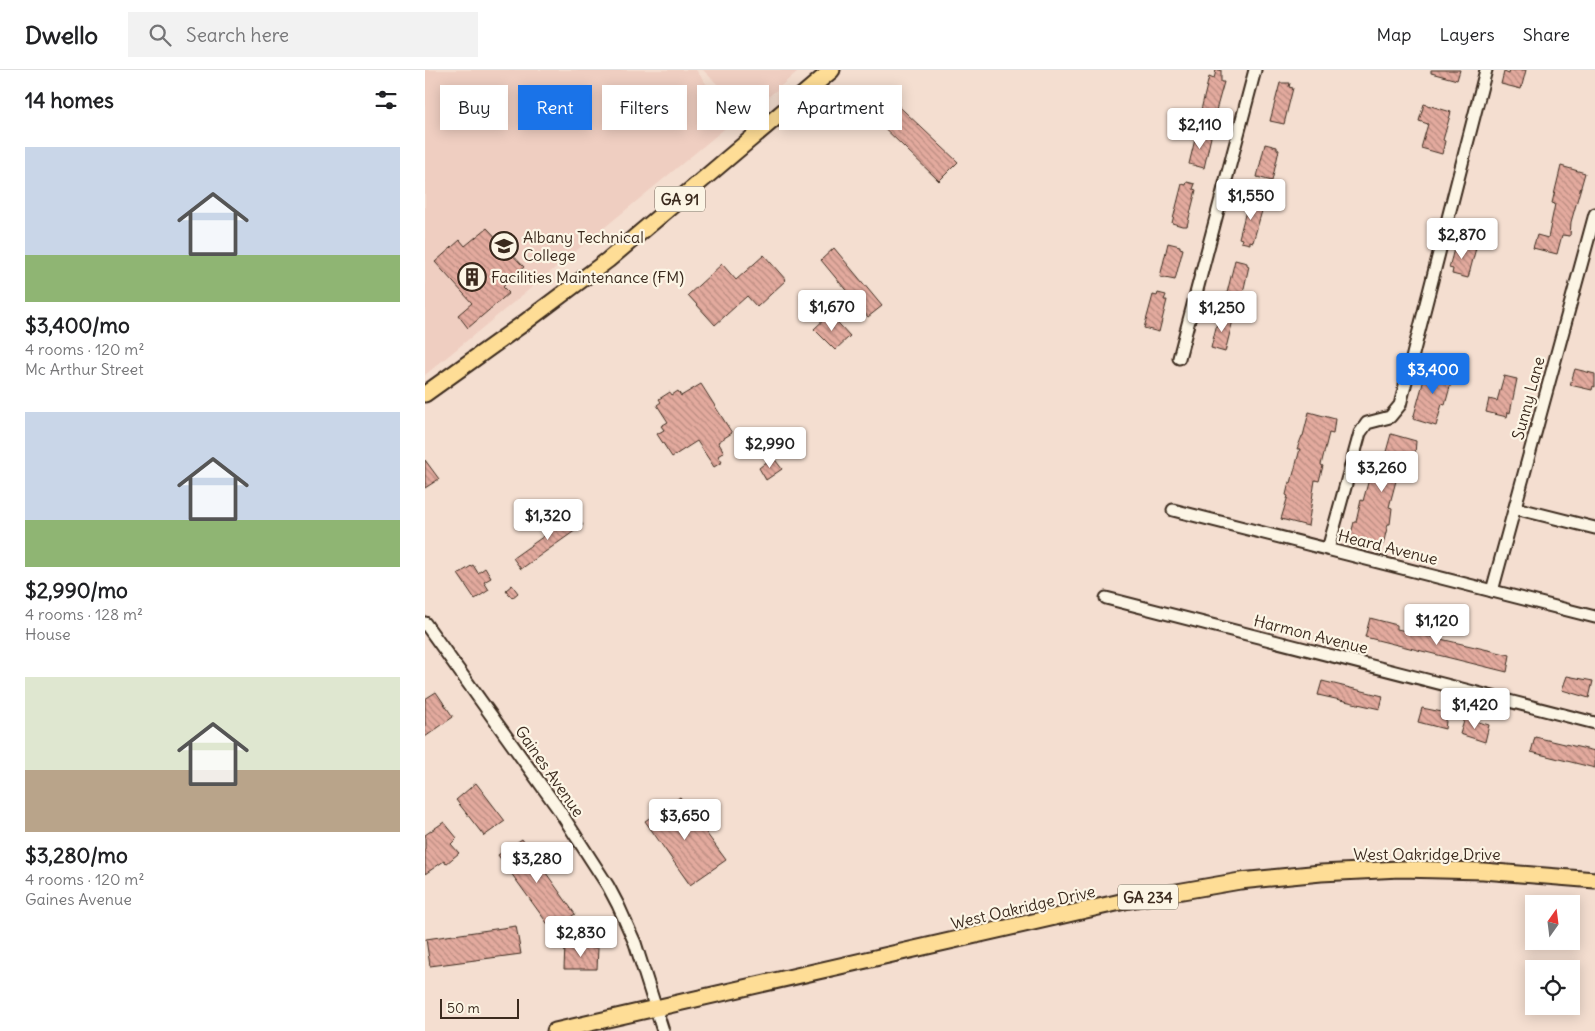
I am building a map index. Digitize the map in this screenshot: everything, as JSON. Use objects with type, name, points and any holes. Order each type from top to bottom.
[{"type":"main road","name":"GA 91","points":[[425,394],[524,324],[608,260],[832,70]]},
{"type":"main road","name":"West Oakridge Drive","points":[[555,1031],[1125,901],[1240,881],[1321,873],[1400,869],[1499,872],[1595,880]]},
{"type":"street","points":[[1179,358],[1255,70]]},
{"type":"street","points":[[1328,549],[1360,433],[1367,423],[1391,417],[1400,405],[1487,70]]},
{"type":"street","name":"Sunny Lane","points":[[1492,591],[1595,214]]},
{"type":"street","points":[[1515,508],[1595,528]]},
{"type":"street","name":"Heard Avenue","points":[[1173,510],[1595,617]]},
{"type":"street","name":"Harmon Avenue","points":[[1106,598],[1595,723]]},
{"type":"street","name":"Gaines Avenue","points":[[425,623],[430,639],[559,810],[608,886],[619,905],[635,943],[663,1031]]},
{"type":"shaded area","name":"Albany Technical College","points":[[425,70],[696,70],[707,85],[697,85],[697,130],[723,130],[425,375]]},
{"type":"shaded area","points":[[703,70],[799,70],[782,85],[779,85],[779,88],[769,96],[769,85],[718,85]]},
{"type":"building","points":[[1216,70],[1221,70],[1221,82],[1224,82],[1215,114],[1201,110],[1209,77],[1214,79]]},
{"type":"building","points":[[1431,70],[1460,70],[1457,80],[1431,73]]},
{"type":"building","points":[[1510,70],[1526,70],[1521,89],[1501,84],[1504,72],[1509,74]]},
{"type":"building","points":[[1280,83],[1290,83],[1289,87],[1293,88],[1284,124],[1270,121]]},
{"type":"building","points":[[1424,104],[1451,112],[1443,140],[1445,141],[1442,154],[1421,148],[1428,124],[1419,121]]},
{"type":"building","points":[[902,109],[958,162],[939,181],[886,130],[902,130]]},
{"type":"building","points":[[1197,131],[1209,134],[1211,137],[1204,168],[1189,164]]},
{"type":"building","points":[[1265,144],[1277,147],[1279,150],[1272,181],[1257,177]]},
{"type":"building","points":[[1561,166],[1585,173],[1571,222],[1570,236],[1562,235],[1557,254],[1533,248],[1537,235],[1548,238],[1555,204],[1552,203]]},
{"type":"building","points":[[1187,182],[1195,184],[1193,189],[1196,190],[1187,226],[1182,226],[1172,223],[1182,184],[1186,185]]},
{"type":"building","points":[[1249,199],[1264,204],[1253,242],[1250,241],[1250,244],[1241,242],[1242,239],[1239,238]]},
{"type":"building","name":"Facilities Maintenance (FM)","points":[[487,228],[524,267],[503,287],[509,293],[468,328],[458,315],[472,303],[435,262],[460,240],[465,246]]},
{"type":"building","points":[[1168,243],[1180,246],[1183,249],[1175,280],[1160,277]]},
{"type":"building","points":[[1457,244],[1476,248],[1468,278],[1452,274],[1453,269],[1449,268]]},
{"type":"building","points":[[834,248],[882,306],[868,317],[821,260]]},
{"type":"building","points":[[764,255],[786,280],[757,307],[747,296],[715,325],[688,295],[722,264],[736,280]]},
{"type":"building","points":[[1235,260],[1247,263],[1249,266],[1242,297],[1227,293]]},
{"type":"building","points":[[1158,293],[1166,295],[1164,300],[1167,300],[1159,332],[1144,328],[1153,295],[1157,296]]},
{"type":"building","points":[[830,314],[850,336],[835,350],[814,329]]},
{"type":"building","points":[[1219,315],[1233,320],[1225,352],[1211,348]]},
{"type":"building","points":[[1428,365],[1454,372],[1445,405],[1442,404],[1436,426],[1413,419]]},
{"type":"building","points":[[1575,369],[1595,374],[1595,387],[1593,386],[1592,390],[1570,385]]},
{"type":"building","points":[[1504,376],[1517,379],[1510,413],[1508,412],[1507,417],[1486,412],[1489,399],[1497,401]]},
{"type":"building","points":[[701,384],[732,433],[718,442],[724,452],[718,456],[722,462],[714,467],[697,441],[672,457],[657,434],[664,430],[661,426],[668,422],[657,405],[661,402],[659,399],[670,392],[672,395],[678,391],[681,396]]},
{"type":"building","points":[[1309,412],[1335,419],[1333,434],[1329,433],[1319,481],[1315,480],[1308,526],[1281,519],[1288,496],[1286,495],[1289,482],[1291,483],[1300,449],[1297,449],[1303,436]]},
{"type":"building","points":[[1391,434],[1416,441],[1415,455],[1406,453],[1401,478],[1397,477],[1389,507],[1392,508],[1390,524],[1388,524],[1383,545],[1350,538],[1369,479],[1371,480],[1379,458],[1384,459]]},
{"type":"building","points":[[773,457],[782,469],[766,480],[759,468]]},
{"type":"building","points":[[425,460],[439,479],[425,488]]},
{"type":"building","points":[[575,514],[583,525],[521,569],[513,558]]},
{"type":"building","points":[[473,565],[478,573],[485,568],[491,578],[484,582],[489,590],[475,599],[458,574]]},
{"type":"building","points":[[512,585],[518,593],[512,598],[506,590]]},
{"type":"building","points":[[1370,618],[1397,625],[1397,629],[1510,655],[1507,672],[1365,637]]},
{"type":"building","points":[[1567,676],[1593,681],[1589,698],[1562,690]]},
{"type":"building","points":[[1322,681],[1383,696],[1380,709],[1318,695]]},
{"type":"building","points":[[436,692],[453,717],[425,737],[425,699]]},
{"type":"building","points":[[1422,708],[1447,713],[1445,729],[1418,722]]},
{"type":"building","points":[[1465,718],[1489,725],[1485,742],[1460,734]]},
{"type":"building","points":[[1535,737],[1595,751],[1595,768],[1531,752]]},
{"type":"building","points":[[476,783],[505,821],[484,836],[456,800]]},
{"type":"building","points":[[680,797],[726,860],[690,885],[645,821]]},
{"type":"building","points":[[444,822],[457,838],[451,844],[459,853],[446,864],[444,861],[425,874],[425,835]]},
{"type":"building","points":[[522,839],[575,914],[552,930],[498,855]]},
{"type":"building","points":[[516,926],[521,954],[430,966],[426,939]]},
{"type":"building","points":[[565,945],[598,948],[597,969],[564,969]]},
{"type":"place","name":"Albany Technical College","points":[[504,246]]},
{"type":"place","name":"Facilities Maintenance (FM)","points":[[472,277]]}]
